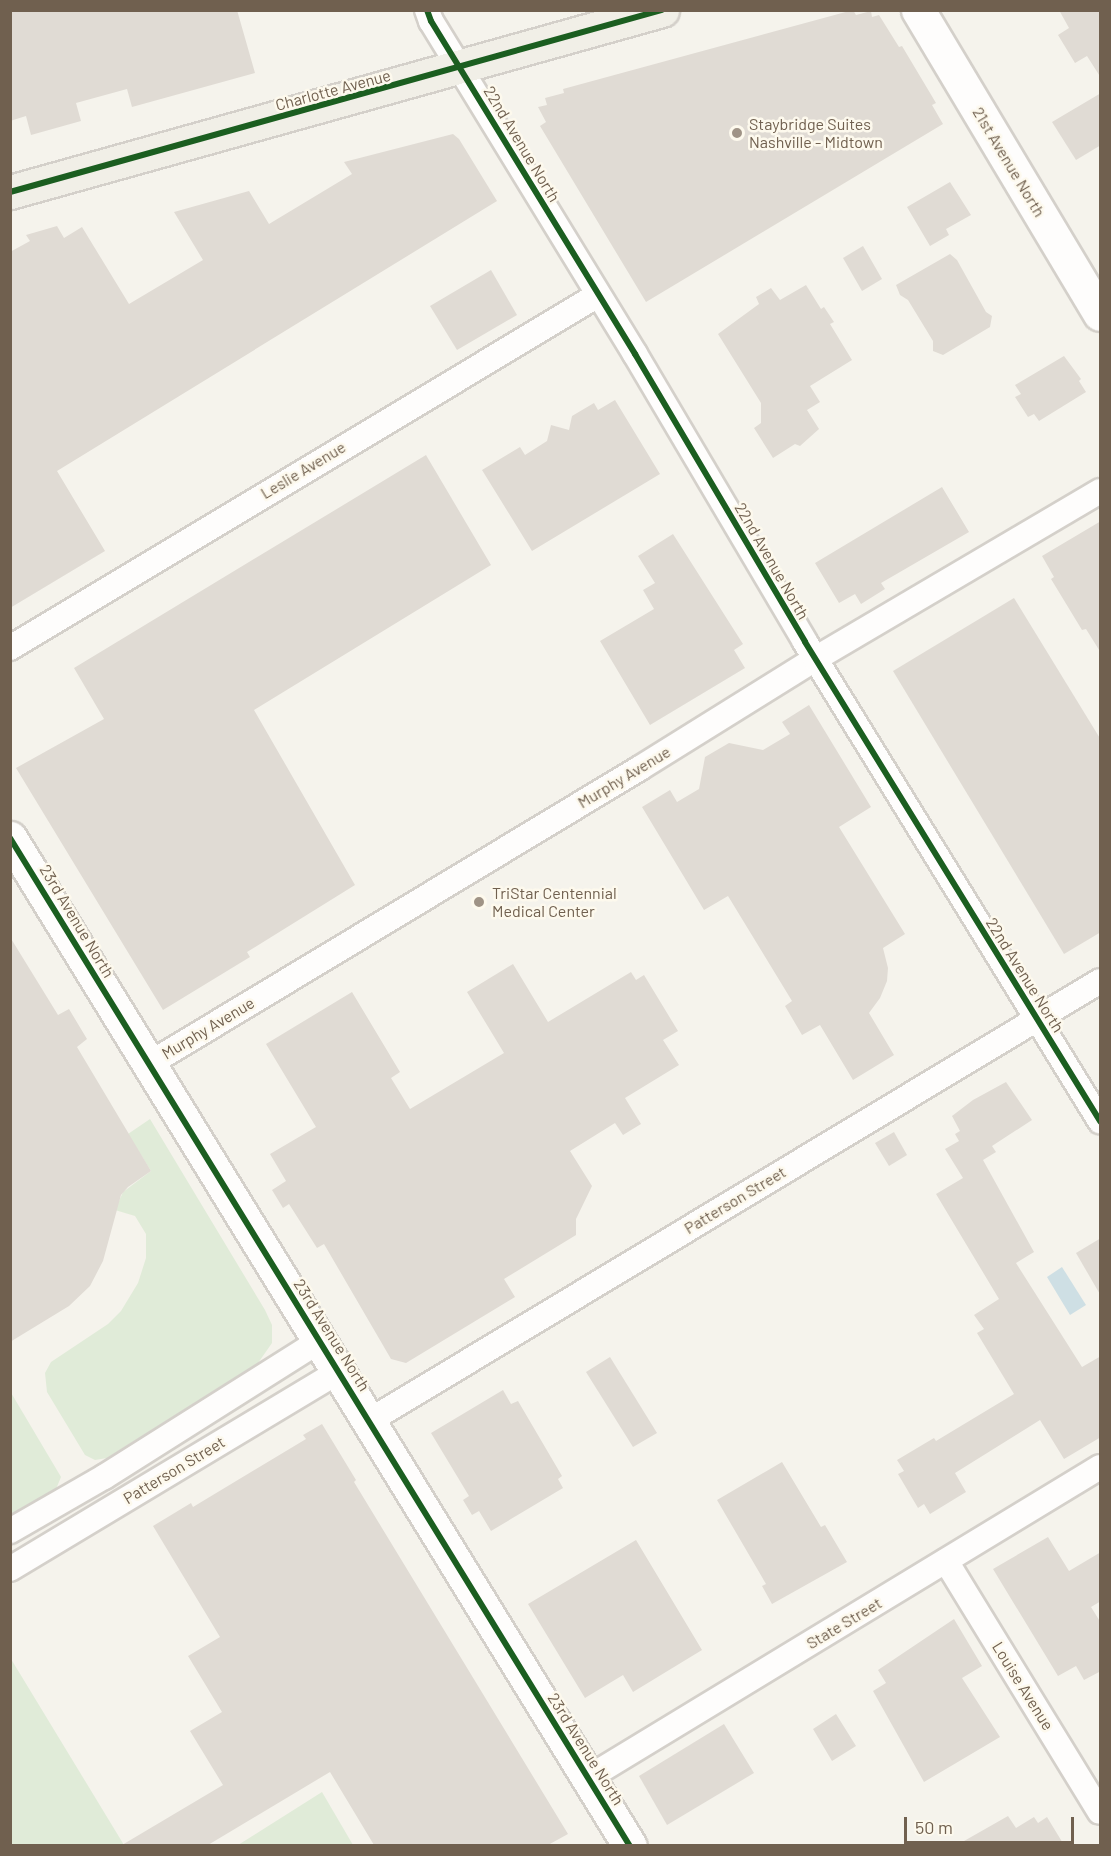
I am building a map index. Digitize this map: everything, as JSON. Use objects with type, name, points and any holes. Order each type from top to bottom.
[{"type":"main road","name":"Charlotte Avenue","points":[[10,192],[461,69],[662,10]]},
{"type":"street","name":"22nd Avenue North","points":[[428,10],[430,21],[598,294],[815,659],[1101,1121]]},
{"type":"street","name":"21st Avenue North","points":[[918,10],[1101,314]]},
{"type":"street","name":"Leslie Avenue","points":[[10,648],[598,294]]},
{"type":"street","name":"Murphy Avenue","points":[[149,1064],[640,768],[815,659],[1101,491]]},
{"type":"street","name":"23rd Avenue North","points":[[10,838],[630,1845]]},
{"type":"street","name":"Patterson Street","points":[[369,1420],[1101,981]]},
{"type":"street","points":[[10,1531],[104,1477],[319,1341]]},
{"type":"street","name":"Patterson Street","points":[[10,1569],[338,1372]]},
{"type":"street","name":"State Street","points":[[588,1778],[1101,1467]]},
{"type":"street","name":"Louise Avenue","points":[[946,1561],[1101,1812]]},
{"type":"green space","points":[[150,1119],[265,1310],[272,1325],[272,1343],[258,1363],[107,1458],[95,1460],[85,1455],[47,1392],[45,1373],[51,1362],[108,1324],[121,1311],[138,1283],[146,1258],[146,1234],[135,1216],[115,1210],[123,1192],[151,1171],[128,1134]]},
{"type":"green space","points":[[10,1391],[61,1477],[56,1489],[11,1520]]},
{"type":"green space","points":[[11,1659],[124,1845],[11,1845]]},
{"type":"green space","points":[[322,1792],[353,1845],[238,1845]]},
{"type":"shaded area","points":[[1062,1267],[1086,1305],[1070,1315],[1047,1277]]},
{"type":"building","points":[[10,10],[237,10],[255,73],[132,107],[127,89],[76,103],[81,121],[31,135],[26,116],[10,121]]},
{"type":"building","points":[[853,10],[856,15],[871,11],[872,17],[879,15],[899,47],[902,46],[936,103],[932,105],[943,124],[646,302],[540,126],[546,122],[538,107],[547,105],[545,98],[564,93],[563,89]]},
{"type":"building","points":[[1059,10],[1101,10],[1101,78],[1087,56],[1075,63],[1058,35],[1069,28]]},
{"type":"building","points":[[1101,93],[1101,145],[1076,160],[1052,122]]},
{"type":"building","points":[[453,134],[459,139],[497,201],[57,471],[105,551],[10,608],[10,252],[30,241],[26,235],[57,226],[64,238],[82,227],[129,304],[203,260],[174,212],[249,191],[269,224],[352,174],[344,162]]},
{"type":"building","points":[[950,182],[971,215],[946,229],[949,235],[930,246],[907,207]]},
{"type":"building","points":[[863,246],[882,279],[862,291],[843,258]]},
{"type":"building","points":[[950,254],[957,260],[986,312],[992,316],[990,327],[943,355],[933,351],[933,341],[908,300],[900,295],[896,285]]},
{"type":"building","points":[[491,270],[517,315],[457,350],[430,306]]},
{"type":"building","points":[[806,285],[821,309],[824,307],[834,322],[830,324],[852,360],[810,386],[820,402],[807,410],[819,429],[800,446],[795,444],[773,458],[754,428],[761,423],[761,403],[718,334],[759,304],[756,297],[771,288],[780,300]]},
{"type":"building","points":[[1064,356],[1081,379],[1079,381],[1086,392],[1039,421],[1034,414],[1028,417],[1015,397],[1021,394],[1015,385]]},
{"type":"building","points":[[615,400],[660,474],[532,551],[482,470],[520,447],[525,455],[547,441],[551,425],[569,430],[572,416],[594,403],[598,410]]},
{"type":"building","points":[[426,455],[491,565],[254,710],[355,885],[247,952],[250,957],[163,1010],[16,768],[104,719],[74,668]]},
{"type":"building","points":[[942,487],[969,532],[881,583],[885,589],[861,604],[855,594],[839,603],[815,563]]},
{"type":"building","points":[[1101,521],[1101,653],[1086,629],[1082,630],[1051,579],[1054,577],[1042,556]]},
{"type":"building","points":[[673,534],[743,644],[734,650],[745,668],[650,725],[600,641],[654,609],[643,590],[655,583],[638,556]]},
{"type":"building","points":[[1014,598],[1101,740],[1101,932],[1064,954],[893,671]]},
{"type":"building","points":[[809,705],[871,807],[839,827],[905,934],[883,948],[888,968],[887,981],[880,998],[869,1013],[894,1055],[853,1080],[820,1025],[802,1035],[785,1006],[792,1001],[728,896],[704,910],[642,807],[670,790],[677,802],[699,789],[705,757],[729,743],[763,750],[790,734],[782,722]]},
{"type":"building","points":[[10,937],[58,1015],[69,1009],[87,1039],[77,1047],[151,1171],[128,1187],[121,1195],[103,1261],[90,1286],[69,1306],[10,1342]]},
{"type":"building","points":[[513,964],[548,1022],[631,972],[636,980],[644,975],[678,1031],[663,1040],[679,1065],[625,1098],[641,1124],[623,1135],[615,1123],[570,1151],[592,1186],[576,1219],[576,1235],[504,1279],[515,1297],[406,1363],[391,1359],[324,1244],[317,1248],[289,1204],[283,1208],[272,1190],[286,1181],[270,1154],[316,1127],[266,1044],[352,992],[400,1072],[391,1078],[410,1109],[504,1053],[467,992]]},
{"type":"building","points":[[1006,1082],[1032,1120],[992,1146],[996,1152],[983,1160],[1034,1252],[1016,1263],[1082,1367],[1101,1356],[1101,1437],[1064,1459],[1040,1420],[955,1473],[966,1492],[930,1514],[924,1504],[918,1508],[898,1474],[904,1471],[897,1460],[934,1438],[936,1441],[1014,1394],[977,1333],[984,1329],[974,1315],[999,1299],[936,1194],[963,1178],[945,1149],[959,1141],[955,1134],[960,1131],[952,1116],[973,1100]]},
{"type":"building","points":[[894,1132],[907,1155],[889,1166],[875,1143]]},
{"type":"building","points":[[1101,1238],[1101,1296],[1076,1253]]},
{"type":"building","points":[[610,1357],[657,1433],[633,1447],[586,1372]]},
{"type":"building","points":[[503,1390],[511,1404],[518,1401],[562,1476],[558,1479],[563,1488],[491,1531],[479,1511],[472,1515],[463,1500],[469,1496],[431,1433]]},
{"type":"building","points":[[322,1424],[356,1480],[354,1482],[568,1834],[548,1845],[374,1845],[330,1772],[208,1845],[122,1845],[223,1785],[190,1731],[222,1712],[188,1656],[220,1637],[153,1526],[191,1503],[193,1507],[306,1439],[303,1435]]},
{"type":"building","points":[[782,1462],[821,1527],[825,1525],[847,1562],[772,1604],[762,1586],[766,1584],[717,1500]]},
{"type":"building","points":[[1048,1537],[1069,1571],[1101,1552],[1101,1601],[1091,1607],[1101,1623],[1101,1671],[1084,1680],[1076,1666],[1058,1676],[993,1569]]},
{"type":"building","points":[[636,1540],[702,1650],[633,1692],[623,1675],[585,1698],[528,1604]]},
{"type":"building","points":[[954,1619],[982,1666],[962,1678],[1000,1737],[924,1782],[873,1691],[886,1683],[878,1670]]},
{"type":"building","points":[[836,1714],[856,1746],[832,1761],[813,1729]]},
{"type":"building","points":[[724,1724],[754,1773],[667,1825],[639,1776]]},
{"type":"building","points":[[1008,1816],[1016,1828],[1034,1817],[1038,1823],[1047,1817],[1064,1845],[957,1845]]},
{"type":"cycle path","points":[[427,10],[431,21],[635,354],[805,642],[1100,1121]]},
{"type":"cycle path","points":[[10,192],[662,10]]},
{"type":"cycle path","points":[[10,838],[630,1846]]},
{"type":"place","name":"Staybridge Suites Nashville - Midtown","points":[[737,133]]},
{"type":"place","name":"TriStar Centennial Medical Center","points":[[479,902]]}]
